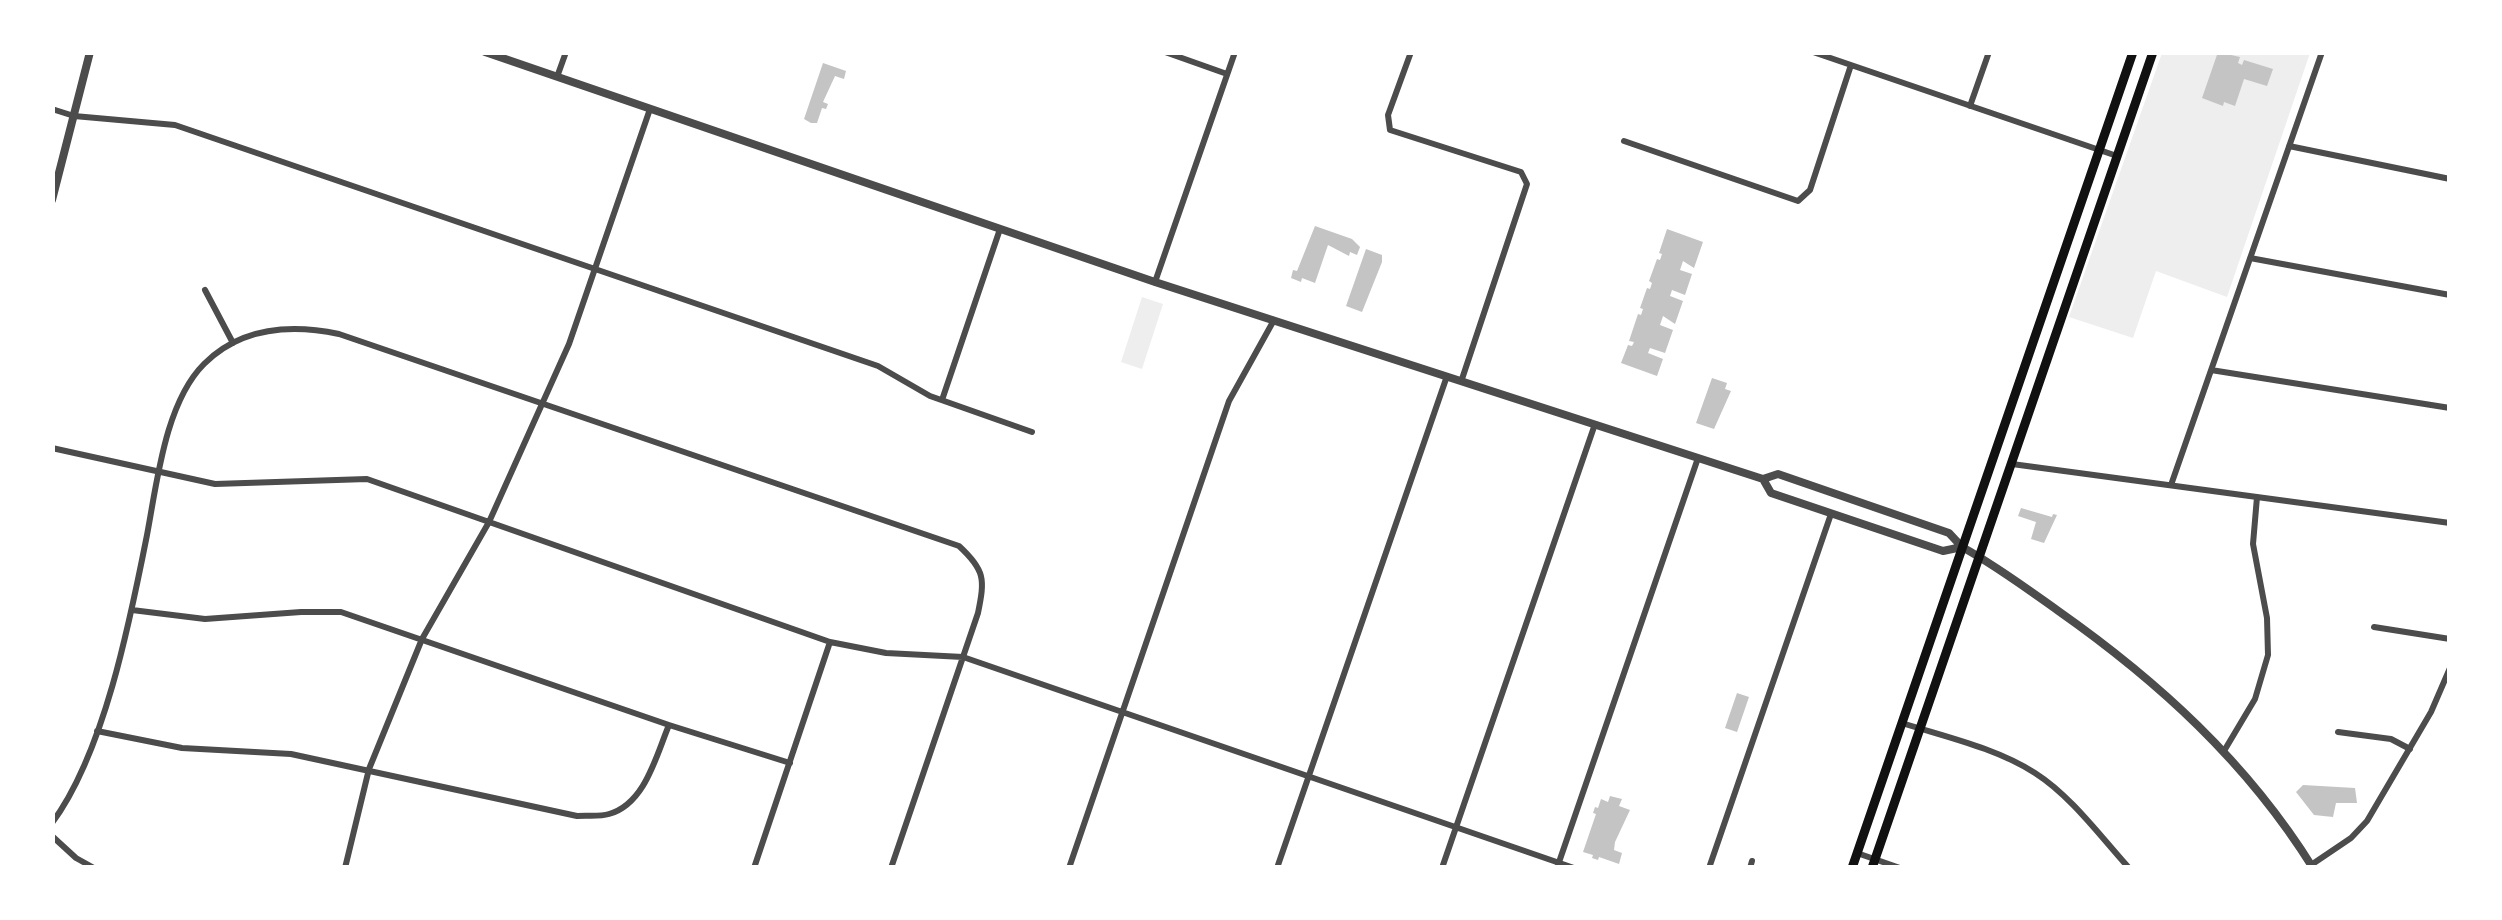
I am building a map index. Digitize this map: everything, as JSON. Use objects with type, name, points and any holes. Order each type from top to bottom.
[{"type":"main road","points":[[1852,868],[2133,52]]},
{"type":"main road","points":[[1873,863],[2152,52]]},
{"type":"street","points":[[52,200],[90,52]]},
{"type":"street","points":[[485,52],[1155,282],[1698,458],[1762,480],[1771,493],[1831,514],[1943,551],[1962,548]]},
{"type":"street","points":[[557,77],[566,52]]},
{"type":"street","points":[[1165,52],[1227,74]]},
{"type":"street","points":[[1155,282],[1235,52]]},
{"type":"street","points":[[1411,52],[1388,126],[1394,132],[1521,172],[1526,179],[1524,198],[1462,379]]},
{"type":"street","points":[[1813,52],[1837,56],[1851,66],[2117,156]]},
{"type":"street","points":[[1970,106],[1988,52]]},
{"type":"street","points":[[2171,485],[2322,52]]},
{"type":"street","points":[[1624,142],[1789,200],[1802,200],[1810,190],[1851,66]]},
{"type":"street","points":[[52,109],[74,116],[175,125],[878,366],[942,400],[1032,432]]},
{"type":"street","points":[[345,868],[369,769],[422,639],[489,522],[544,404],[569,344],[650,109]]},
{"type":"street","points":[[2289,146],[2450,179]]},
{"type":"street","points":[[942,400],[1000,229]]},
{"type":"street","points":[[2250,258],[2450,295]]},
{"type":"street","points":[[204,290],[233,342]]},
{"type":"street","points":[[1068,868],[1229,401],[1274,320]]},
{"type":"street","points":[[52,822],[82,775],[97,731],[132,610],[159,474],[183,394],[204,364],[233,342],[284,327],[339,334],[960,546],[976,562],[984,586],[964,657],[891,868]]},
{"type":"street","points":[[2211,370],[2450,408]]},
{"type":"street","points":[[1276,868],[1447,375]]},
{"type":"street","points":[[1442,868],[1595,424]]},
{"type":"street","points":[[52,448],[159,474],[236,486],[367,479],[830,642],[872,652],[964,657],[1574,868]]},
{"type":"street","points":[[1558,865],[1698,458]]},
{"type":"street","points":[[2012,464],[2450,523]]},
{"type":"street","points":[[1762,480],[1778,474],[1949,533],[1962,548],[2130,664],[2170,697],[2268,802],[2312,866],[2360,830],[2410,749],[2450,668]]},
{"type":"street","points":[[2224,751],[2254,699],[2268,655],[2267,618],[2254,553],[2257,497]]},
{"type":"street","points":[[1709,868],[1831,514]]},
{"type":"street","points":[[132,610],[205,619],[341,612],[669,726],[790,763]]},
{"type":"street","points":[[2374,627],[2450,638]]},
{"type":"street","points":[[754,868],[830,642]]},
{"type":"street","points":[[1902,722],[1999,756],[2036,774],[2056,789],[2130,868]]},
{"type":"street","points":[[97,731],[182,748],[291,754],[577,816],[608,814],[630,803],[644,782],[669,726]]},
{"type":"street","points":[[2338,732],[2391,739],[2410,749]]},
{"type":"street","points":[[52,836],[94,868]]},
{"type":"street","points":[[1857,853],[1873,863],[1900,868]]},
{"type":"shaded area","points":[[2162,53],[2310,53],[2227,297],[2156,271],[2133,338],[2069,317]]},
{"type":"shaded area","points":[[1142,297],[1163,304],[1142,369],[1121,362]]},
{"type":"building","points":[[2218,52],[2240,57],[2238,63],[2242,65],[2244,60],[2273,69],[2267,86],[2244,79],[2235,106],[2202,98]]},
{"type":"building","points":[[823,63],[846,71],[844,79],[835,76],[823,102],[828,104],[826,109],[822,108],[817,123],[811,123],[804,119]]},
{"type":"building","points":[[1315,226],[1352,239],[1360,247],[1357,255],[1350,252],[1349,256],[1328,245],[1315,283],[1302,278],[1301,282],[1291,278],[1293,270],[1297,271]]},
{"type":"building","points":[[1667,229],[1703,242],[1694,268],[1683,261],[1680,270],[1692,274],[1685,295],[1672,290],[1670,296],[1683,301],[1675,324],[1663,316],[1660,325],[1673,330],[1665,353],[1650,348],[1648,353],[1663,359],[1657,376],[1621,363],[1628,345],[1634,342],[1629,341],[1638,314],[1641,315],[1647,288],[1650,289],[1657,259],[1660,260]]},
{"type":"building","points":[[1366,249],[1382,255],[1382,262],[1362,312],[1346,306]]},
{"type":"building","points":[[1712,378],[1727,383],[1725,389],[1731,391],[1714,429],[1696,423]]},
{"type":"building","points":[[2021,508],[2057,515],[2044,543],[2031,539],[2036,522],[2018,516]]},
{"type":"building","points":[[1737,693],[1749,697],[1737,732],[1725,728]]},
{"type":"building","points":[[2303,785],[2355,788],[2357,803],[2336,803],[2333,817],[2314,815],[2296,792]]},
{"type":"building","points":[[1610,796],[1622,799],[1619,806],[1630,810],[1615,842],[1614,850],[1622,853],[1619,864],[1583,852],[1595,807],[1601,799],[1608,802]]}]
